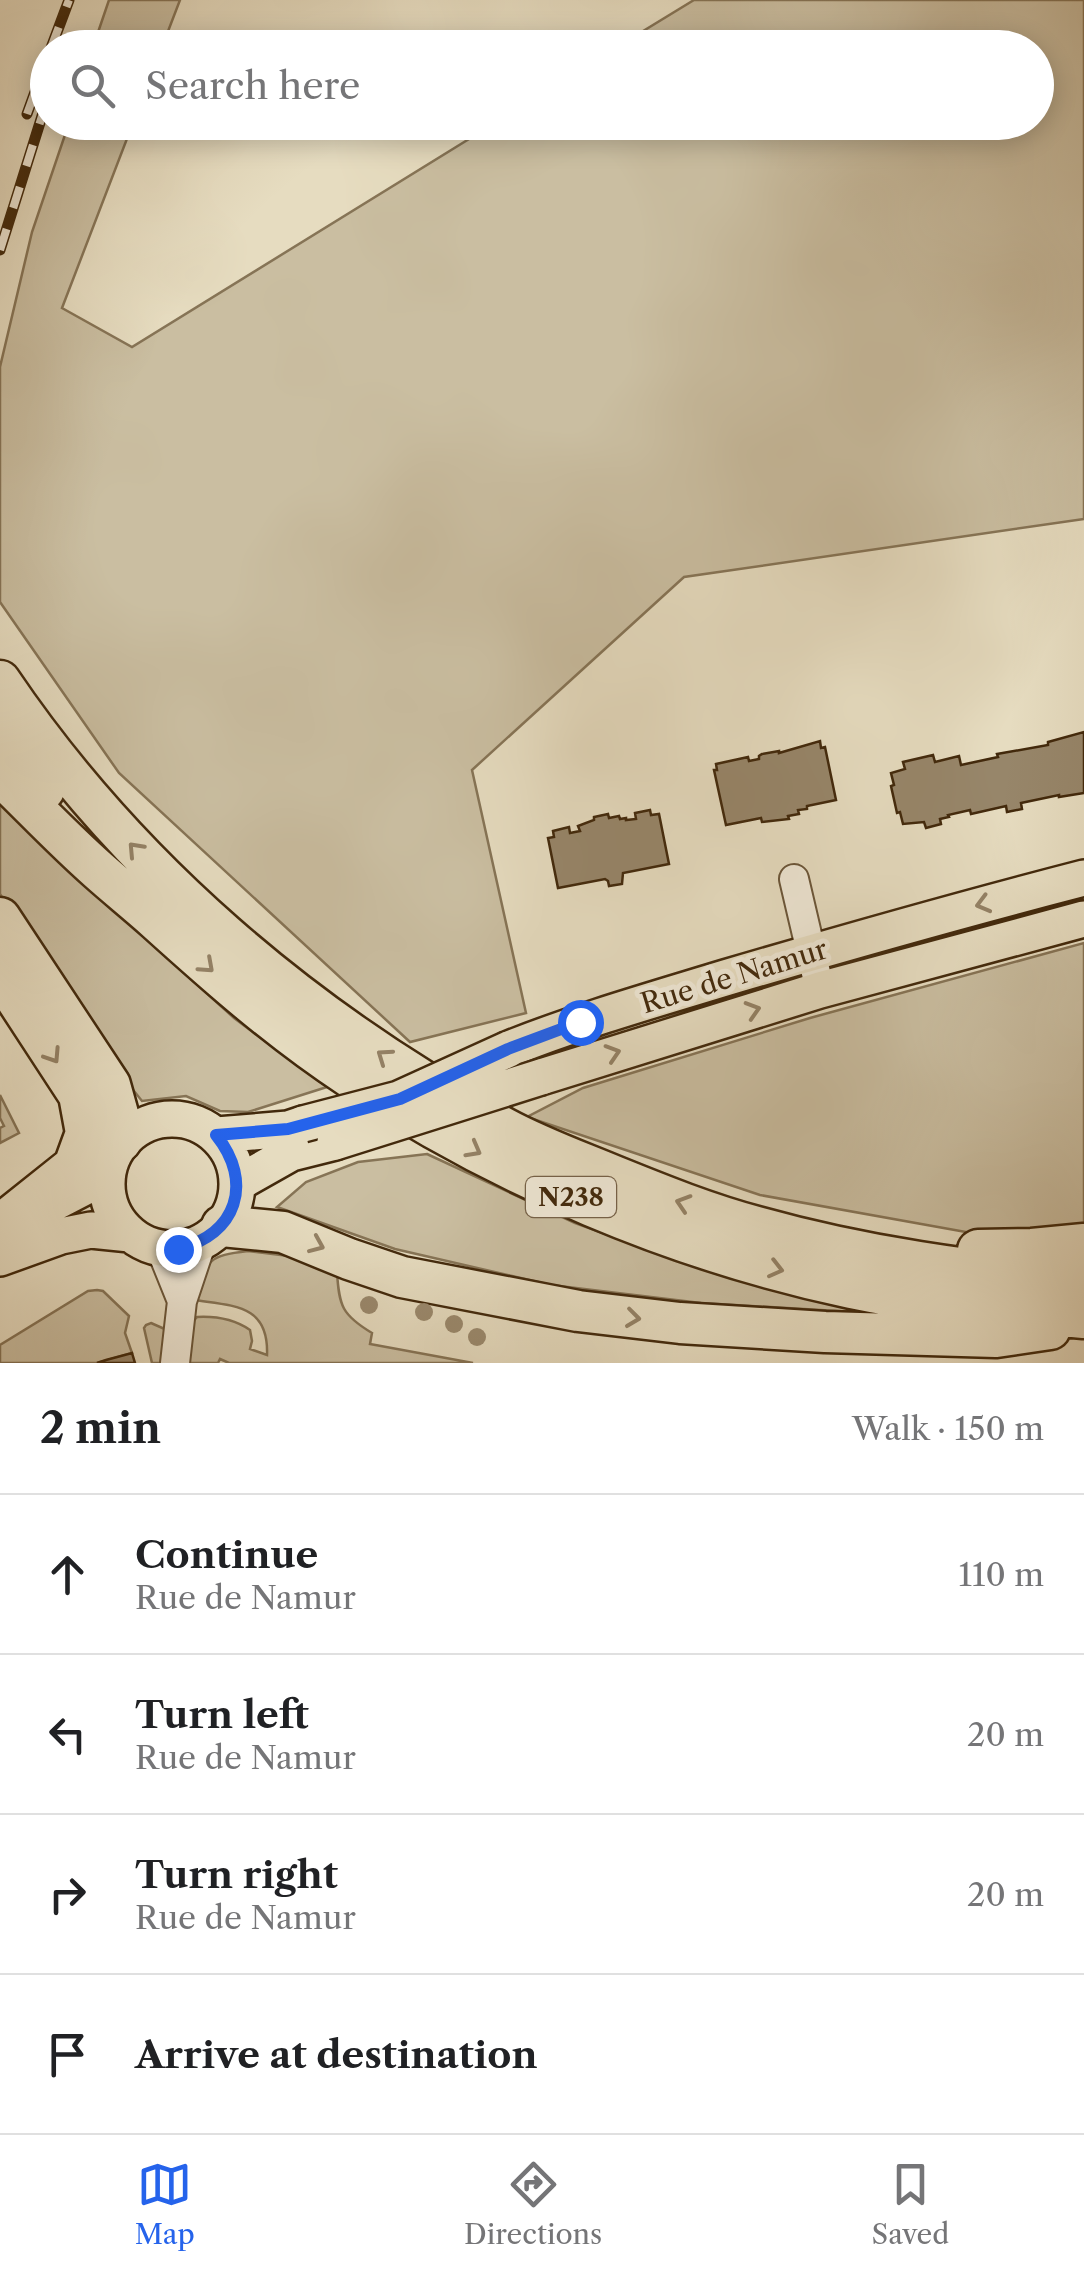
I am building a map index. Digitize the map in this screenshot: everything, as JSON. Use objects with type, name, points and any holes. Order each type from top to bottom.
[{"type":"highway","name":"N238","points":[[0,681],[90,801],[160,876],[254,961],[390,1062],[506,1130],[668,1198],[755,1227],[858,1252],[948,1267],[1084,1282]]},
{"type":"highway","name":"N238","points":[[0,734],[135,900],[235,991],[349,1076],[481,1155],[657,1233],[750,1262],[852,1288],[1084,1321]]},
{"type":"highway","points":[[0,776],[135,900]]},
{"type":"highway","points":[[0,918],[110,1084],[120,1121],[114,1159]]},
{"type":"highway","points":[[0,974],[79,1095],[86,1134],[74,1166],[0,1228]]},
{"type":"highway","points":[[212,1233],[283,1232],[402,1277],[578,1311],[680,1323],[996,1337],[1084,1321]]},
{"type":"highway","points":[[948,1267],[970,1251],[1084,1244]]},
{"type":"main road","name":"Rue de Namur","points":[[0,1228],[114,1159],[138,1127],[157,1119],[178,1118],[199,1124],[216,1135],[288,1129],[400,1099],[508,1049],[580,1022],[811,952],[1084,878]]},
{"type":"main road","name":"Rue de Namur","points":[[238,1182],[292,1153],[820,990],[1084,920]]},
{"type":"main road","points":[[0,1258],[92,1230],[178,1249],[212,1233],[234,1205],[238,1182],[228,1149],[216,1135]]},
{"type":"main road","points":[[114,1159],[107,1198],[115,1218],[145,1242]]},
{"type":"street","points":[[794,879],[820,990]]},
{"type":"street","points":[[175,1363],[182,1301],[212,1233]]},
{"type":"street","points":[[145,1242],[182,1301]]},
{"type":"shaded area","points":[[109,0],[180,0],[169,30],[99,30]]},
{"type":"shaded area","points":[[694,0],[1084,0],[1084,519],[684,577],[472,770],[526,1013],[410,1042],[119,773],[0,602],[0,367],[32,232],[63,140],[126,140],[62,308],[132,347],[467,140],[1054,140],[1054,30],[645,30]]},
{"type":"shaded area","points":[[0,796],[118,913],[234,1018],[327,1087],[248,1112],[220,1111],[186,1096],[142,1101],[109,1060],[0,894]]},
{"type":"shaded area","points":[[1084,943],[1084,1226],[988,1236],[760,1195],[527,1117],[583,1088],[810,1018]]},
{"type":"shaded area","points":[[0,1095],[19,1133],[0,1143],[0,1128],[4,1126]]},
{"type":"shaded area","points":[[427,1154],[575,1223],[717,1274],[871,1313],[701,1303],[551,1285],[395,1249],[277,1207],[306,1182],[358,1162]]},
{"type":"shaded area","points":[[248,1251],[289,1256],[337,1272],[344,1308],[354,1321],[372,1333],[370,1344],[473,1363],[229,1363],[220,1359],[218,1363],[186,1363],[192,1322],[197,1317],[225,1319],[244,1326],[250,1330],[250,1349],[267,1355],[266,1339],[256,1317],[236,1307],[195,1300],[202,1277],[215,1258]]},
{"type":"shaded area","points":[[88,1291],[103,1291],[129,1316],[125,1333],[132,1353],[97,1363],[0,1363],[0,1345]]},
{"type":"shaded area","points":[[151,1323],[167,1330],[162,1363],[152,1363],[144,1328]]},
{"type":"building","points":[[1084,732],[1084,793],[1021,803],[1022,809],[1007,812],[1006,806],[971,814],[970,810],[948,815],[940,819],[941,824],[926,828],[924,822],[903,824],[900,812],[897,813],[891,773],[905,769],[903,762],[933,755],[935,762],[959,756],[961,765],[1048,745]]},
{"type":"building","points":[[820,741],[821,748],[825,747],[836,800],[807,806],[798,810],[799,814],[788,816],[789,819],[762,822],[761,818],[726,825],[716,764],[748,757],[749,761],[759,759],[762,754]]},
{"type":"building","points":[[650,810],[651,815],[659,814],[669,864],[623,873],[622,884],[609,886],[605,879],[558,888],[548,838],[554,837],[553,831],[569,827],[570,833],[580,831],[578,826],[608,814],[609,818],[636,819],[635,813]]},
{"type":"building","points":[[132,1353],[135,1363],[97,1363],[106,1360]]},
{"type":"railway","points":[[58,30],[69,0]]},
{"type":"railway","points":[[27,114],[30,106]]},
{"type":"railway","points":[[0,250],[35,140]]},
{"type":"route","points":[[178,1249],[210,1237],[234,1205],[238,1182],[235,1165],[216,1135],[288,1129],[400,1099],[508,1049],[580,1022]]}]
